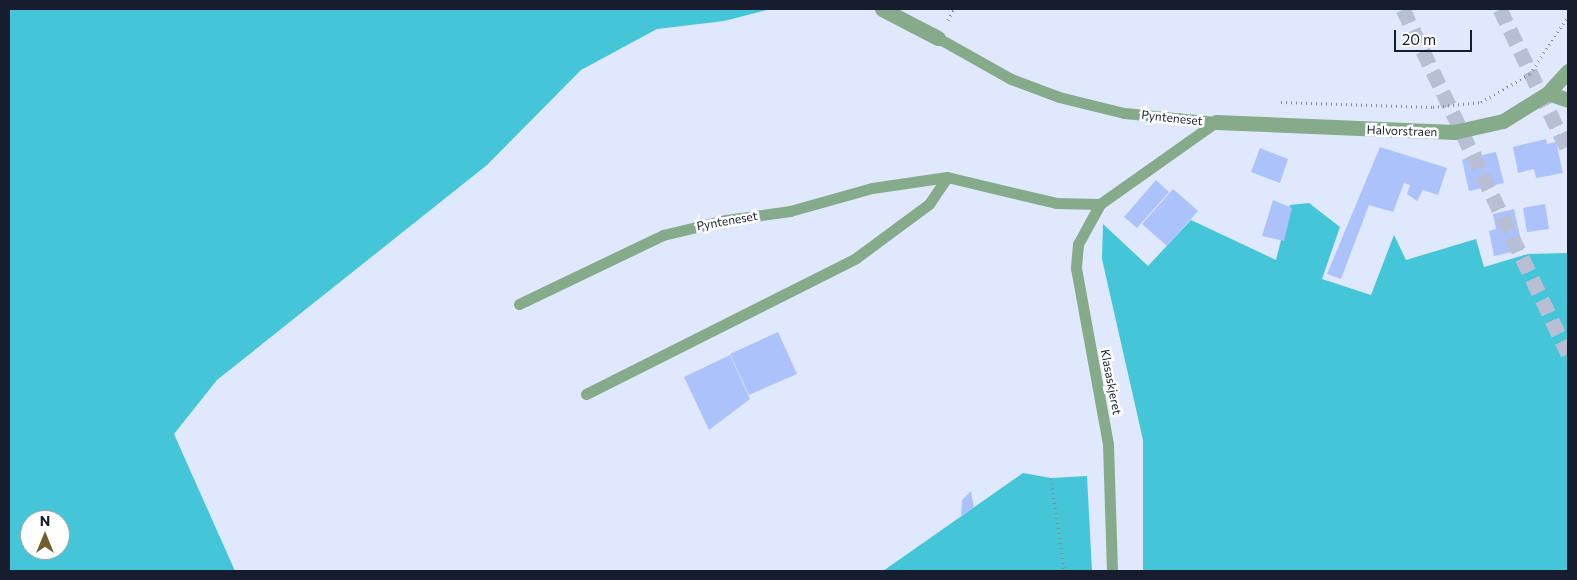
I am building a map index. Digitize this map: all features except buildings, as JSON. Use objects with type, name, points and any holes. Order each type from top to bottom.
[{"type":"street","name":"Pynteneset","points":[[882,9],[938,38]]},
{"type":"street","name":"Halvorstraen","points":[[1216,122],[1454,132],[1503,121],[1548,93],[1568,71]]},
{"type":"street","points":[[1548,93],[1568,100]]},
{"type":"lane","name":"Pynteneset","points":[[938,38],[1011,79],[1082,104],[1216,122]]},
{"type":"lane","name":"Pynteneset","points":[[519,304],[663,235],[726,220],[790,211],[872,188],[947,177],[1056,203],[1100,204],[1216,122]]},
{"type":"lane","points":[[586,394],[856,258],[929,204],[947,177]]},
{"type":"lane","name":"Klasaskjeret","points":[[1100,204],[1078,244],[1076,268],[1108,444],[1112,571]]},
{"type":"path","points":[[1272,104],[1433,107],[1481,102],[1530,74],[1568,16]]},
{"type":"path","points":[[1051,478],[1064,571]]},
{"type":"water","points":[[9,9],[771,9],[724,21],[657,29],[581,70],[487,165],[217,380],[174,434],[235,571],[9,571]]},
{"type":"water","points":[[1309,203],[1340,227],[1322,279],[1371,295],[1394,235],[1406,260],[1476,239],[1484,267],[1528,254],[1568,253],[1568,571],[1143,571],[1143,440],[1102,259],[1103,224],[1148,266],[1191,220],[1276,260],[1290,205]]},
{"type":"water","points":[[1023,473],[1051,478],[1087,476],[1092,571],[883,571]]},
{"type":"tunnel","points":[[1403,9],[1568,353]]},
{"type":"tunnel","points":[[1500,9],[1568,150]]}]
